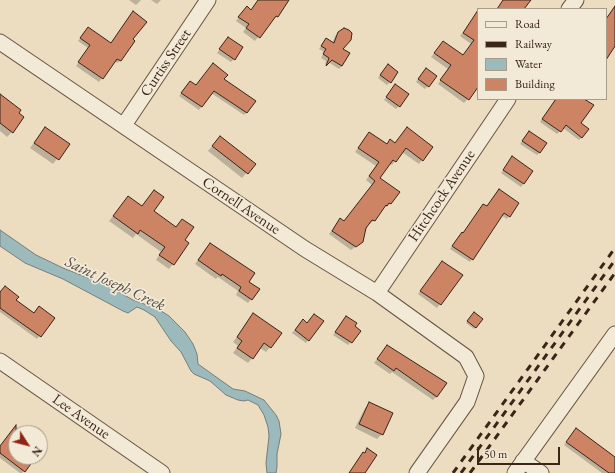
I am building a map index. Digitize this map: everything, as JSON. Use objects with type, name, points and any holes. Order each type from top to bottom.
[{"type":"street","name":"Curtiss Street","points":[[124,125],[208,0]]},
{"type":"street","points":[[570,8],[576,0]]},
{"type":"street","name":"Cornell Avenue","points":[[0,42],[305,249],[377,293],[466,357],[476,376],[467,402],[417,473]]},
{"type":"street","name":"Hitchcock Avenue","points":[[377,293],[507,100]]},
{"type":"street","points":[[515,473],[615,334]]},
{"type":"street","name":"Lee Avenue","points":[[0,361],[162,473]]},
{"type":"street","points":[[523,461],[541,473]]},
{"type":"water","points":[[0,230],[36,255],[63,268],[108,286],[133,300],[158,309],[169,316],[185,332],[193,344],[197,354],[198,364],[233,389],[245,391],[264,400],[276,415],[279,421],[281,434],[277,454],[276,473],[267,473],[266,463],[269,436],[268,427],[264,415],[258,405],[248,400],[238,400],[226,395],[210,381],[194,374],[181,352],[171,341],[155,317],[137,307],[128,313],[123,311],[63,279],[25,263],[0,246]]},
{"type":"building","points":[[258,0],[289,0],[278,17],[276,16],[260,38],[246,28],[249,24],[238,17],[247,6],[251,10]]},
{"type":"building","points":[[503,0],[531,0],[525,8],[498,8]]},
{"type":"building","points":[[615,6],[615,46],[607,58],[607,18]]},
{"type":"building","points":[[133,11],[147,22],[133,39],[135,41],[121,61],[117,59],[103,79],[78,62],[90,45],[80,38],[88,27],[111,43]]},
{"type":"building","points":[[477,12],[477,88],[469,100],[440,80],[451,65],[434,53],[443,41],[463,55],[474,40],[463,33]]},
{"type":"building","points":[[344,28],[352,33],[351,40],[343,49],[350,53],[342,66],[332,60],[326,66],[329,58],[323,54],[326,49],[321,46],[326,38],[334,43],[338,32]]},
{"type":"building","points":[[228,37],[243,47],[235,60],[219,49]]},
{"type":"building","points":[[213,63],[228,75],[224,79],[256,101],[247,113],[214,91],[202,107],[181,93],[190,81],[196,85]]},
{"type":"building","points":[[388,64],[398,72],[391,83],[380,75]]},
{"type":"building","points":[[426,68],[437,76],[429,87],[418,79]]},
{"type":"building","points":[[395,84],[409,94],[400,107],[386,97]]},
{"type":"building","points":[[0,94],[21,110],[19,113],[24,117],[13,133],[0,123]]},
{"type":"building","points":[[555,100],[586,100],[594,105],[581,123],[589,129],[582,138],[566,125],[561,132],[542,119]]},
{"type":"building","points":[[45,127],[70,144],[59,160],[34,143]]},
{"type":"building","points":[[407,127],[433,147],[423,161],[406,148],[396,162],[393,160],[380,178],[400,192],[391,204],[389,203],[387,206],[386,205],[375,221],[372,220],[366,228],[363,242],[356,247],[332,231],[340,218],[344,221],[375,181],[369,176],[379,162],[358,148],[369,132],[387,144],[390,139],[395,143]]},
{"type":"building","points":[[529,131],[547,143],[540,153],[522,141]]},
{"type":"building","points":[[220,136],[256,164],[248,174],[212,146]]},
{"type":"building","points":[[512,156],[533,171],[524,184],[503,170]]},
{"type":"building","points":[[499,189],[519,203],[510,217],[504,213],[473,260],[452,246],[483,204],[487,206]]},
{"type":"building","points":[[154,190],[164,197],[154,211],[176,227],[182,219],[194,227],[185,240],[189,243],[174,265],[159,255],[165,247],[140,230],[138,234],[113,216],[128,196],[142,206]]},
{"type":"building","points":[[210,243],[255,273],[249,282],[260,289],[252,300],[239,291],[241,287],[222,274],[221,276],[198,260]]},
{"type":"building","points":[[442,261],[463,275],[441,305],[420,291]]},
{"type":"building","points":[[5,286],[19,297],[16,300],[34,313],[39,306],[55,318],[41,337],[0,308],[0,292]]},
{"type":"building","points":[[474,312],[483,319],[476,328],[467,321]]},
{"type":"building","points":[[253,313],[282,333],[271,348],[264,343],[253,359],[237,348],[242,341],[237,337]]},
{"type":"building","points":[[314,314],[324,321],[309,341],[295,330],[303,319],[307,323]]},
{"type":"building","points":[[346,316],[357,323],[355,326],[361,331],[352,343],[335,332]]},
{"type":"building","points":[[387,345],[447,383],[437,397],[396,368],[394,371],[377,359]]},
{"type":"building","points":[[369,402],[393,413],[383,435],[359,424]]},
{"type":"building","points":[[576,428],[615,457],[615,473],[609,473],[566,442]]},
{"type":"building","points":[[8,436],[8,459],[0,453],[0,446]]},
{"type":"building","points":[[367,448],[377,455],[365,473],[349,473],[363,452],[365,453]]},
{"type":"building","points":[[16,465],[30,465],[25,472]]},
{"type":"railway","points":[[453,473],[615,248]]},
{"type":"railway","points":[[461,473],[615,260]]},
{"type":"railway","points":[[470,473],[615,273]]},
{"type":"water label","name":"Saint Joseph Creek","points":[[115,284]]}]
